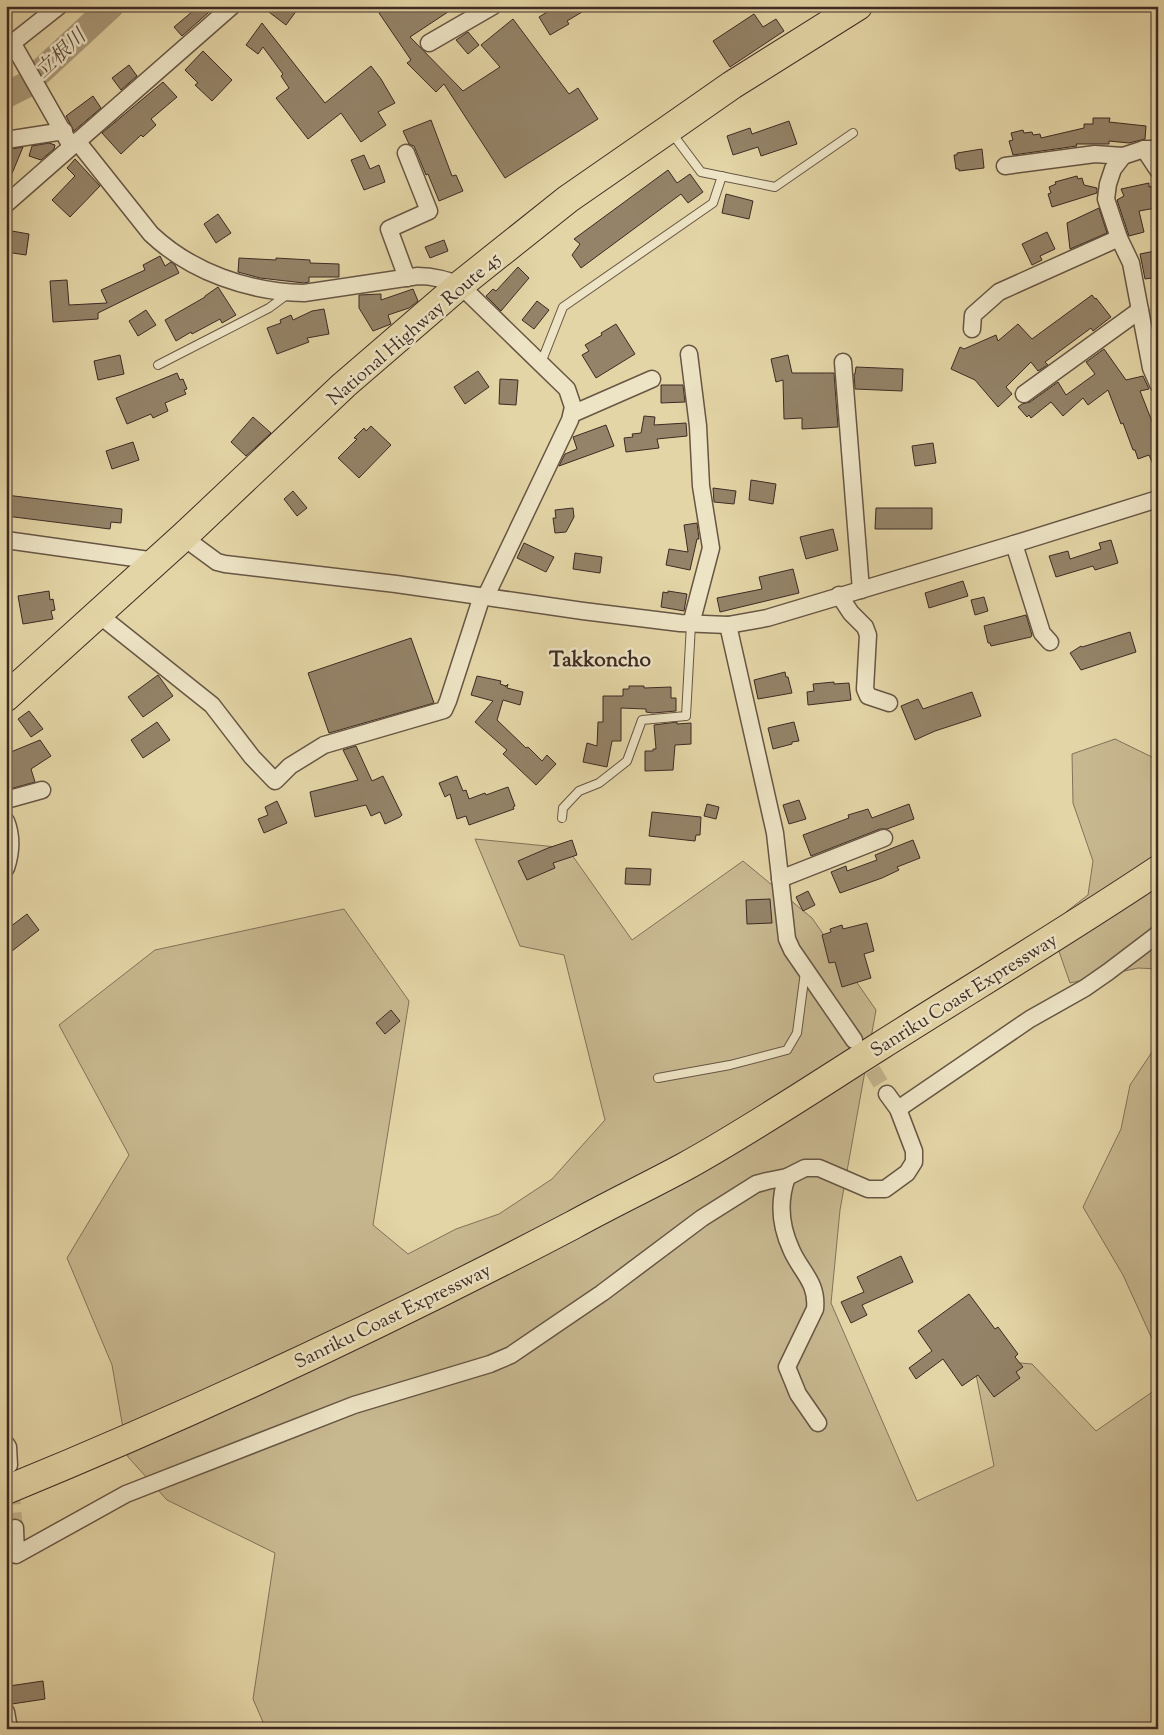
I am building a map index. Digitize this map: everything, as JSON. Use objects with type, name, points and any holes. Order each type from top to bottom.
[{"type":"highway","name":"National Highway Route 45","points":[[6,697],[183,537],[344,385],[460,285],[568,200],[669,129],[732,85],[858,6]]},
{"type":"highway","name":"Sanriku Coast Expressway","points":[[8,1478],[76,1462],[198,1407],[481,1273],[684,1167],[767,1118],[1079,923],[1158,870]]},
{"type":"highway","name":"Sanriku Coast Expressway","points":[[767,1118],[887,1056],[945,1023],[1158,891]]},
{"type":"street","points":[[59,6],[12,47],[71,139],[162,244],[193,265],[252,288],[304,293],[432,276],[460,285],[567,389],[572,406],[484,596],[444,710],[324,745],[290,766],[275,781],[252,757],[214,707],[98,614]]},
{"type":"street","points":[[6,204],[71,139],[232,6]]},
{"type":"street","points":[[429,43],[493,6]]},
{"type":"street","points":[[6,140],[71,139]]},
{"type":"street","points":[[1005,166],[1095,154],[1123,156],[1151,149],[1158,170]]},
{"type":"street","points":[[406,153],[429,211],[389,230],[407,278]]},
{"type":"street","points":[[1123,156],[1113,169],[1108,184],[1106,200],[1119,238],[1131,263],[1140,310],[1152,342],[1151,368],[1158,384]]},
{"type":"street","points":[[972,329],[973,315],[999,292],[1119,238]]},
{"type":"street","points":[[1024,394],[1140,310]]},
{"type":"street","points":[[689,354],[698,426],[701,486],[712,548],[692,624]]},
{"type":"street","points":[[843,362],[861,590]]},
{"type":"street","points":[[572,406],[652,379]]},
{"type":"street","points":[[183,537],[217,562],[484,596],[583,611],[692,624],[728,625],[767,618],[1158,499]]},
{"type":"street","points":[[6,540],[156,561]]},
{"type":"street","points":[[1014,544],[1042,633],[1050,642]]},
{"type":"street","points":[[839,596],[864,627],[868,635],[865,689],[868,696],[889,703]]},
{"type":"street","points":[[728,625],[775,832],[787,939],[792,950],[854,1040]]},
{"type":"street","points":[[6,800],[42,790]]},
{"type":"street","points":[[6,821],[9,829],[10,853],[6,868]]},
{"type":"street","points":[[780,879],[884,838]]},
{"type":"street","points":[[898,1109],[1030,1019],[1085,988],[1158,934]]},
{"type":"street","points":[[11,1557],[126,1494],[354,1405],[490,1364],[511,1355],[602,1293],[702,1218],[756,1184],[786,1177],[805,1168],[818,1168],[868,1189],[885,1190],[906,1174],[914,1162],[914,1150],[898,1109],[887,1094]]},
{"type":"street","points":[[786,1177],[781,1194],[782,1221],[791,1249],[812,1285],[816,1298],[814,1309],[787,1367],[798,1394],[818,1423]]},
{"type":"street","points":[[6,1444],[8,1447],[8,1478]]},
{"type":"street","points":[[11,1557],[15,1528]]},
{"type":"street","points":[[6,1712],[9,1729]]},
{"type":"lane","points":[[669,129],[701,172],[775,187],[853,133]]},
{"type":"lane","points":[[541,363],[563,307],[712,203],[722,176]]},
{"type":"lane","points":[[158,365],[269,308],[289,292]]},
{"type":"lane","points":[[562,818],[563,808],[579,791],[599,782],[627,761],[642,720],[686,716],[692,624]]},
{"type":"lane","points":[[658,1078],[730,1065],[787,1050],[797,1033],[806,970]]},
{"type":"shaded area","points":[[1115,739],[1158,760],[1158,969],[1138,968],[1070,983],[1055,940],[1066,912],[1088,895],[1093,861],[1073,803],[1072,754]]},
{"type":"shaded area","points":[[475,839],[567,848],[632,940],[743,861],[812,918],[876,1010],[840,1210],[831,1303],[917,1501],[994,1466],[973,1359],[1032,1364],[1096,1431],[1158,1388],[1158,1729],[266,1729],[253,1699],[275,1553],[167,1500],[128,1457],[112,1365],[67,1258],[129,1155],[59,1025],[155,950],[344,909],[409,1001],[373,1225],[408,1254],[456,1229],[499,1214],[552,1179],[605,1120],[564,955],[520,946]]},
{"type":"shaded area","points":[[1158,1043],[1158,1352],[1123,1275],[1083,1207],[1121,1129],[1130,1085]]},
{"type":"building","points":[[199,6],[204,6],[209,12],[182,36],[174,27]]},
{"type":"building","points":[[261,6],[300,6],[286,25]]},
{"type":"building","points":[[389,6],[457,6],[410,37],[463,91],[500,67],[481,45],[513,19],[569,94],[578,88],[598,119],[505,178],[444,84],[436,92],[407,63],[411,60],[379,13]]},
{"type":"building","points":[[557,6],[592,6],[567,21],[569,24],[550,35],[539,17]]},
{"type":"building","points":[[754,14],[763,27],[776,19],[784,31],[730,67],[713,41]]},
{"type":"building","points":[[262,23],[325,103],[371,66],[395,103],[378,112],[386,125],[361,142],[341,113],[308,139],[276,98],[289,88],[281,76],[283,74],[263,47],[258,54],[246,45]]},
{"type":"building","points":[[468,32],[479,45],[468,54],[456,40]]},
{"type":"building","points":[[203,51],[232,80],[212,101],[195,85],[198,83],[185,70]]},
{"type":"building","points":[[129,65],[137,76],[121,90],[112,78]]},
{"type":"building","points":[[163,82],[177,97],[151,119],[156,125],[143,137],[141,135],[121,154],[102,133]]},
{"type":"building","points":[[93,96],[101,108],[74,131],[66,116]]},
{"type":"building","points":[[1093,118],[1110,118],[1109,122],[1146,126],[1145,139],[1129,143],[1109,141],[1109,144],[1076,144],[1077,146],[1013,155],[1009,141],[1013,140],[1011,133],[1023,130],[1024,133],[1040,134],[1041,138],[1084,128],[1084,124],[1093,124]]},
{"type":"building","points":[[431,120],[452,176],[456,175],[463,191],[439,201],[414,146],[409,144],[403,131]]},
{"type":"building","points":[[789,121],[797,144],[761,156],[758,147],[733,155],[727,136],[750,128],[752,134]]},
{"type":"building","points":[[49,143],[55,145],[54,149],[41,160],[29,156],[32,146]]},
{"type":"building","points":[[23,147],[6,188],[6,159],[12,149]]},
{"type":"building","points":[[982,149],[984,168],[959,171],[959,169],[956,169],[954,155]]},
{"type":"building","points":[[364,155],[370,169],[379,165],[385,182],[364,190],[351,160]]},
{"type":"building","points":[[75,159],[100,186],[70,217],[52,200],[75,176],[67,168]]},
{"type":"building","points":[[668,170],[677,183],[690,174],[703,192],[688,203],[681,194],[581,268],[572,255],[580,244],[574,239]]},
{"type":"building","points":[[1077,176],[1078,179],[1082,178],[1084,185],[1097,188],[1097,193],[1052,207],[1048,194],[1051,193],[1049,187],[1056,184],[1055,182]]},
{"type":"building","points":[[1149,183],[1149,187],[1154,186],[1158,203],[1155,204],[1156,208],[1139,211],[1144,232],[1129,236],[1117,200],[1124,196],[1121,189]]},
{"type":"building","points":[[726,194],[753,201],[749,219],[722,213]]},
{"type":"building","points":[[1099,208],[1107,233],[1070,249],[1067,223]]},
{"type":"building","points":[[218,214],[231,233],[216,243],[204,224]]},
{"type":"building","points":[[6,230],[29,234],[26,255],[6,252]]},
{"type":"building","points":[[1047,232],[1055,249],[1040,256],[1042,260],[1032,265],[1022,244]]},
{"type":"building","points":[[444,240],[448,251],[430,258],[425,247]]},
{"type":"building","points":[[1155,251],[1155,253],[1158,253],[1158,277],[1145,279],[1140,254]]},
{"type":"building","points":[[160,256],[165,266],[171,262],[179,273],[98,313],[98,319],[53,322],[50,281],[67,280],[69,305],[107,303],[101,290],[145,270],[143,265]]},
{"type":"building","points":[[239,258],[310,260],[310,263],[339,264],[339,277],[309,277],[309,282],[304,283],[260,278],[238,272]]},
{"type":"building","points":[[518,267],[529,278],[501,311],[486,296],[493,289],[496,291]]},
{"type":"building","points":[[218,287],[236,315],[222,323],[220,319],[176,341],[165,320],[205,297]]},
{"type":"building","points":[[413,289],[418,301],[409,308],[388,315],[391,324],[373,331],[359,308],[359,295],[381,294],[381,300]]},
{"type":"building","points":[[1092,295],[1111,317],[1093,331],[1091,328],[1045,362],[1048,365],[1038,371],[1031,362],[1006,387],[1012,394],[998,407],[975,380],[951,369],[960,347],[964,349],[996,335],[998,341],[1018,324],[1032,339]]},
{"type":"building","points":[[537,301],[549,310],[534,329],[522,320]]},
{"type":"building","points":[[324,309],[329,334],[307,338],[309,342],[277,354],[267,328],[281,323],[280,320],[291,315],[293,320],[312,311]]},
{"type":"building","points":[[146,310],[156,325],[138,336],[129,321]]},
{"type":"building","points":[[616,324],[635,354],[596,378],[582,355],[589,351],[585,345]]},
{"type":"building","points":[[1104,349],[1126,380],[1143,376],[1149,389],[1140,391],[1155,429],[1158,428],[1158,476],[1149,455],[1138,459],[1123,423],[1121,424],[1108,390],[1088,405],[1083,398],[1063,416],[1051,402],[1031,418],[1029,415],[1027,417],[1018,407],[1030,402],[1058,382],[1066,395],[1095,374],[1086,362]]},
{"type":"building","points":[[120,355],[124,374],[98,380],[94,361]]},
{"type":"building","points":[[788,355],[792,373],[834,373],[838,427],[802,429],[802,418],[784,419],[783,380],[776,382],[771,359]]},
{"type":"building","points":[[856,367],[903,369],[902,391],[855,389],[854,374]]},
{"type":"building","points":[[478,371],[489,387],[465,404],[454,387]]},
{"type":"building","points":[[177,373],[180,380],[183,379],[187,389],[184,390],[186,394],[165,403],[168,411],[153,418],[151,414],[127,424],[116,398]]},
{"type":"building","points":[[500,379],[518,380],[516,405],[499,404]]},
{"type":"building","points":[[661,385],[683,385],[685,402],[661,403]]},
{"type":"building","points":[[644,416],[655,417],[654,425],[686,423],[687,436],[657,439],[659,448],[626,452],[624,438],[633,437],[632,434],[641,433]]},
{"type":"building","points":[[253,417],[271,433],[246,456],[231,442]]},
{"type":"building","points":[[606,425],[614,446],[559,466],[565,454],[577,449],[573,437]]},
{"type":"building","points":[[371,426],[391,445],[359,478],[338,458],[357,439],[354,438],[364,428],[366,431]]},
{"type":"building","points":[[133,442],[139,460],[112,469],[106,451]]},
{"type":"building","points":[[933,443],[936,463],[915,466],[912,446]]},
{"type":"building","points":[[751,480],[776,484],[773,504],[749,500]]},
{"type":"building","points":[[713,488],[736,491],[734,504],[714,502]]},
{"type":"building","points":[[293,491],[307,508],[297,516],[284,499]]},
{"type":"building","points":[[6,495],[122,509],[121,523],[111,522],[110,529],[6,516]]},
{"type":"building","points":[[573,508],[574,517],[566,532],[555,533],[553,518],[556,518],[555,510]]},
{"type":"building","points":[[876,508],[932,508],[932,529],[875,529]]},
{"type":"building","points":[[697,523],[699,539],[697,539],[690,570],[666,565],[669,549],[688,552],[684,525]]},
{"type":"building","points":[[833,529],[838,550],[806,559],[800,537]]},
{"type":"building","points":[[1111,540],[1118,563],[1095,570],[1093,566],[1056,577],[1049,556],[1068,551],[1070,559],[1101,549],[1099,543]]},
{"type":"building","points":[[524,543],[554,557],[546,572],[517,558]]},
{"type":"building","points":[[575,553],[602,557],[600,573],[573,569]]},
{"type":"building","points":[[793,569],[799,593],[720,612],[717,598],[762,589],[759,577]]},
{"type":"building","points":[[963,581],[968,596],[929,608],[925,593]]},
{"type":"building","points":[[49,591],[50,600],[53,599],[55,610],[51,611],[53,619],[23,624],[18,596]]},
{"type":"building","points":[[668,591],[687,594],[684,611],[661,607],[663,592],[668,593]]},
{"type":"building","points":[[984,597],[988,611],[975,615],[971,600]]},
{"type":"building","points":[[1026,615],[1031,637],[991,646],[988,643],[984,626]]},
{"type":"building","points":[[1130,632],[1136,652],[1081,670],[1070,653],[1081,646]]},
{"type":"building","points":[[411,638],[434,703],[329,733],[308,673]]},
{"type":"building","points":[[785,672],[792,693],[758,699],[754,680]]},
{"type":"building","points":[[158,675],[173,696],[143,717],[128,697]]},
{"type":"building","points":[[477,676],[501,681],[500,684],[506,686],[508,684],[507,688],[523,692],[520,705],[503,700],[497,720],[542,761],[547,755],[556,764],[536,785],[503,754],[507,750],[475,722],[493,701],[471,695]]},
{"type":"building","points":[[834,682],[834,684],[849,683],[851,700],[808,705],[807,692],[814,691],[813,684]]},
{"type":"building","points":[[629,686],[644,686],[644,688],[671,687],[671,698],[676,698],[676,711],[653,713],[646,712],[646,709],[621,708],[621,741],[612,741],[607,767],[583,762],[587,743],[597,746],[598,722],[603,722],[603,696],[623,696],[623,689],[629,689]]},
{"type":"building","points":[[972,692],[981,716],[935,731],[915,740],[901,706],[918,699],[923,709]]},
{"type":"building","points":[[29,711],[43,729],[31,737],[18,719]]},
{"type":"building","points":[[157,722],[170,740],[143,758],[131,740]]},
{"type":"building","points":[[677,722],[677,724],[691,723],[691,744],[675,745],[673,770],[645,771],[645,751],[656,749],[654,725]]},
{"type":"building","points":[[794,722],[799,741],[773,749],[768,728]]},
{"type":"building","points":[[40,740],[51,756],[31,769],[35,782],[6,790],[6,754]]},
{"type":"building","points":[[356,746],[372,781],[383,776],[402,815],[400,817],[385,824],[380,812],[371,816],[366,805],[315,817],[310,792],[358,780],[343,750]]},
{"type":"building","points":[[457,776],[463,791],[466,790],[469,799],[508,787],[515,806],[513,807],[514,809],[469,825],[466,816],[457,819],[450,794],[445,797],[439,783]]},
{"type":"building","points":[[799,800],[806,819],[789,824],[783,805]]},
{"type":"building","points":[[277,801],[287,823],[264,833],[258,819],[268,815],[265,807]]},
{"type":"building","points":[[707,804],[719,807],[716,819],[704,816]]},
{"type":"building","points":[[909,804],[914,819],[887,829],[880,829],[811,856],[803,835],[849,818],[848,815],[868,809],[872,818]]},
{"type":"building","points":[[652,812],[701,817],[700,835],[696,835],[695,841],[649,836]]},
{"type":"building","points":[[572,840],[577,855],[553,863],[555,868],[527,880],[518,861]]},
{"type":"building","points":[[913,840],[920,858],[897,867],[899,870],[882,878],[840,893],[831,872],[846,866],[847,871],[877,860],[875,855]]},
{"type":"building","points":[[626,868],[651,869],[650,885],[625,884]]},
{"type":"building","points":[[808,891],[815,905],[803,911],[796,897]]},
{"type":"building","points":[[770,899],[772,923],[747,924],[746,900]]},
{"type":"building","points":[[27,914],[39,930],[12,951],[6,944],[6,930]]},
{"type":"building","points":[[867,923],[874,951],[864,954],[871,978],[842,987],[835,962],[829,963],[822,935],[831,932],[830,929],[842,925],[843,929]]},
{"type":"building","points":[[391,1010],[400,1021],[385,1034],[376,1023]]},
{"type":"building","points":[[901,1256],[913,1282],[862,1305],[867,1315],[851,1323],[841,1302],[864,1292],[857,1277]]},
{"type":"building","points":[[969,1294],[995,1329],[998,1327],[1018,1354],[1015,1357],[1023,1367],[1016,1372],[1020,1378],[994,1397],[978,1375],[962,1386],[943,1359],[916,1379],[909,1368],[932,1351],[918,1331]]},
{"type":"building","points":[[43,1681],[45,1699],[12,1704],[9,1686]]},
{"type":"waterway","name":"立根川","points":[[6,95],[26,85],[111,6]]},
{"type":"tunnel","points":[[860,1049],[887,1094]]},
{"type":"tunnel","points":[[9,1465],[15,1528]]},
{"type":"district","name":"Takkoncho","points":[[600,659]]}]
